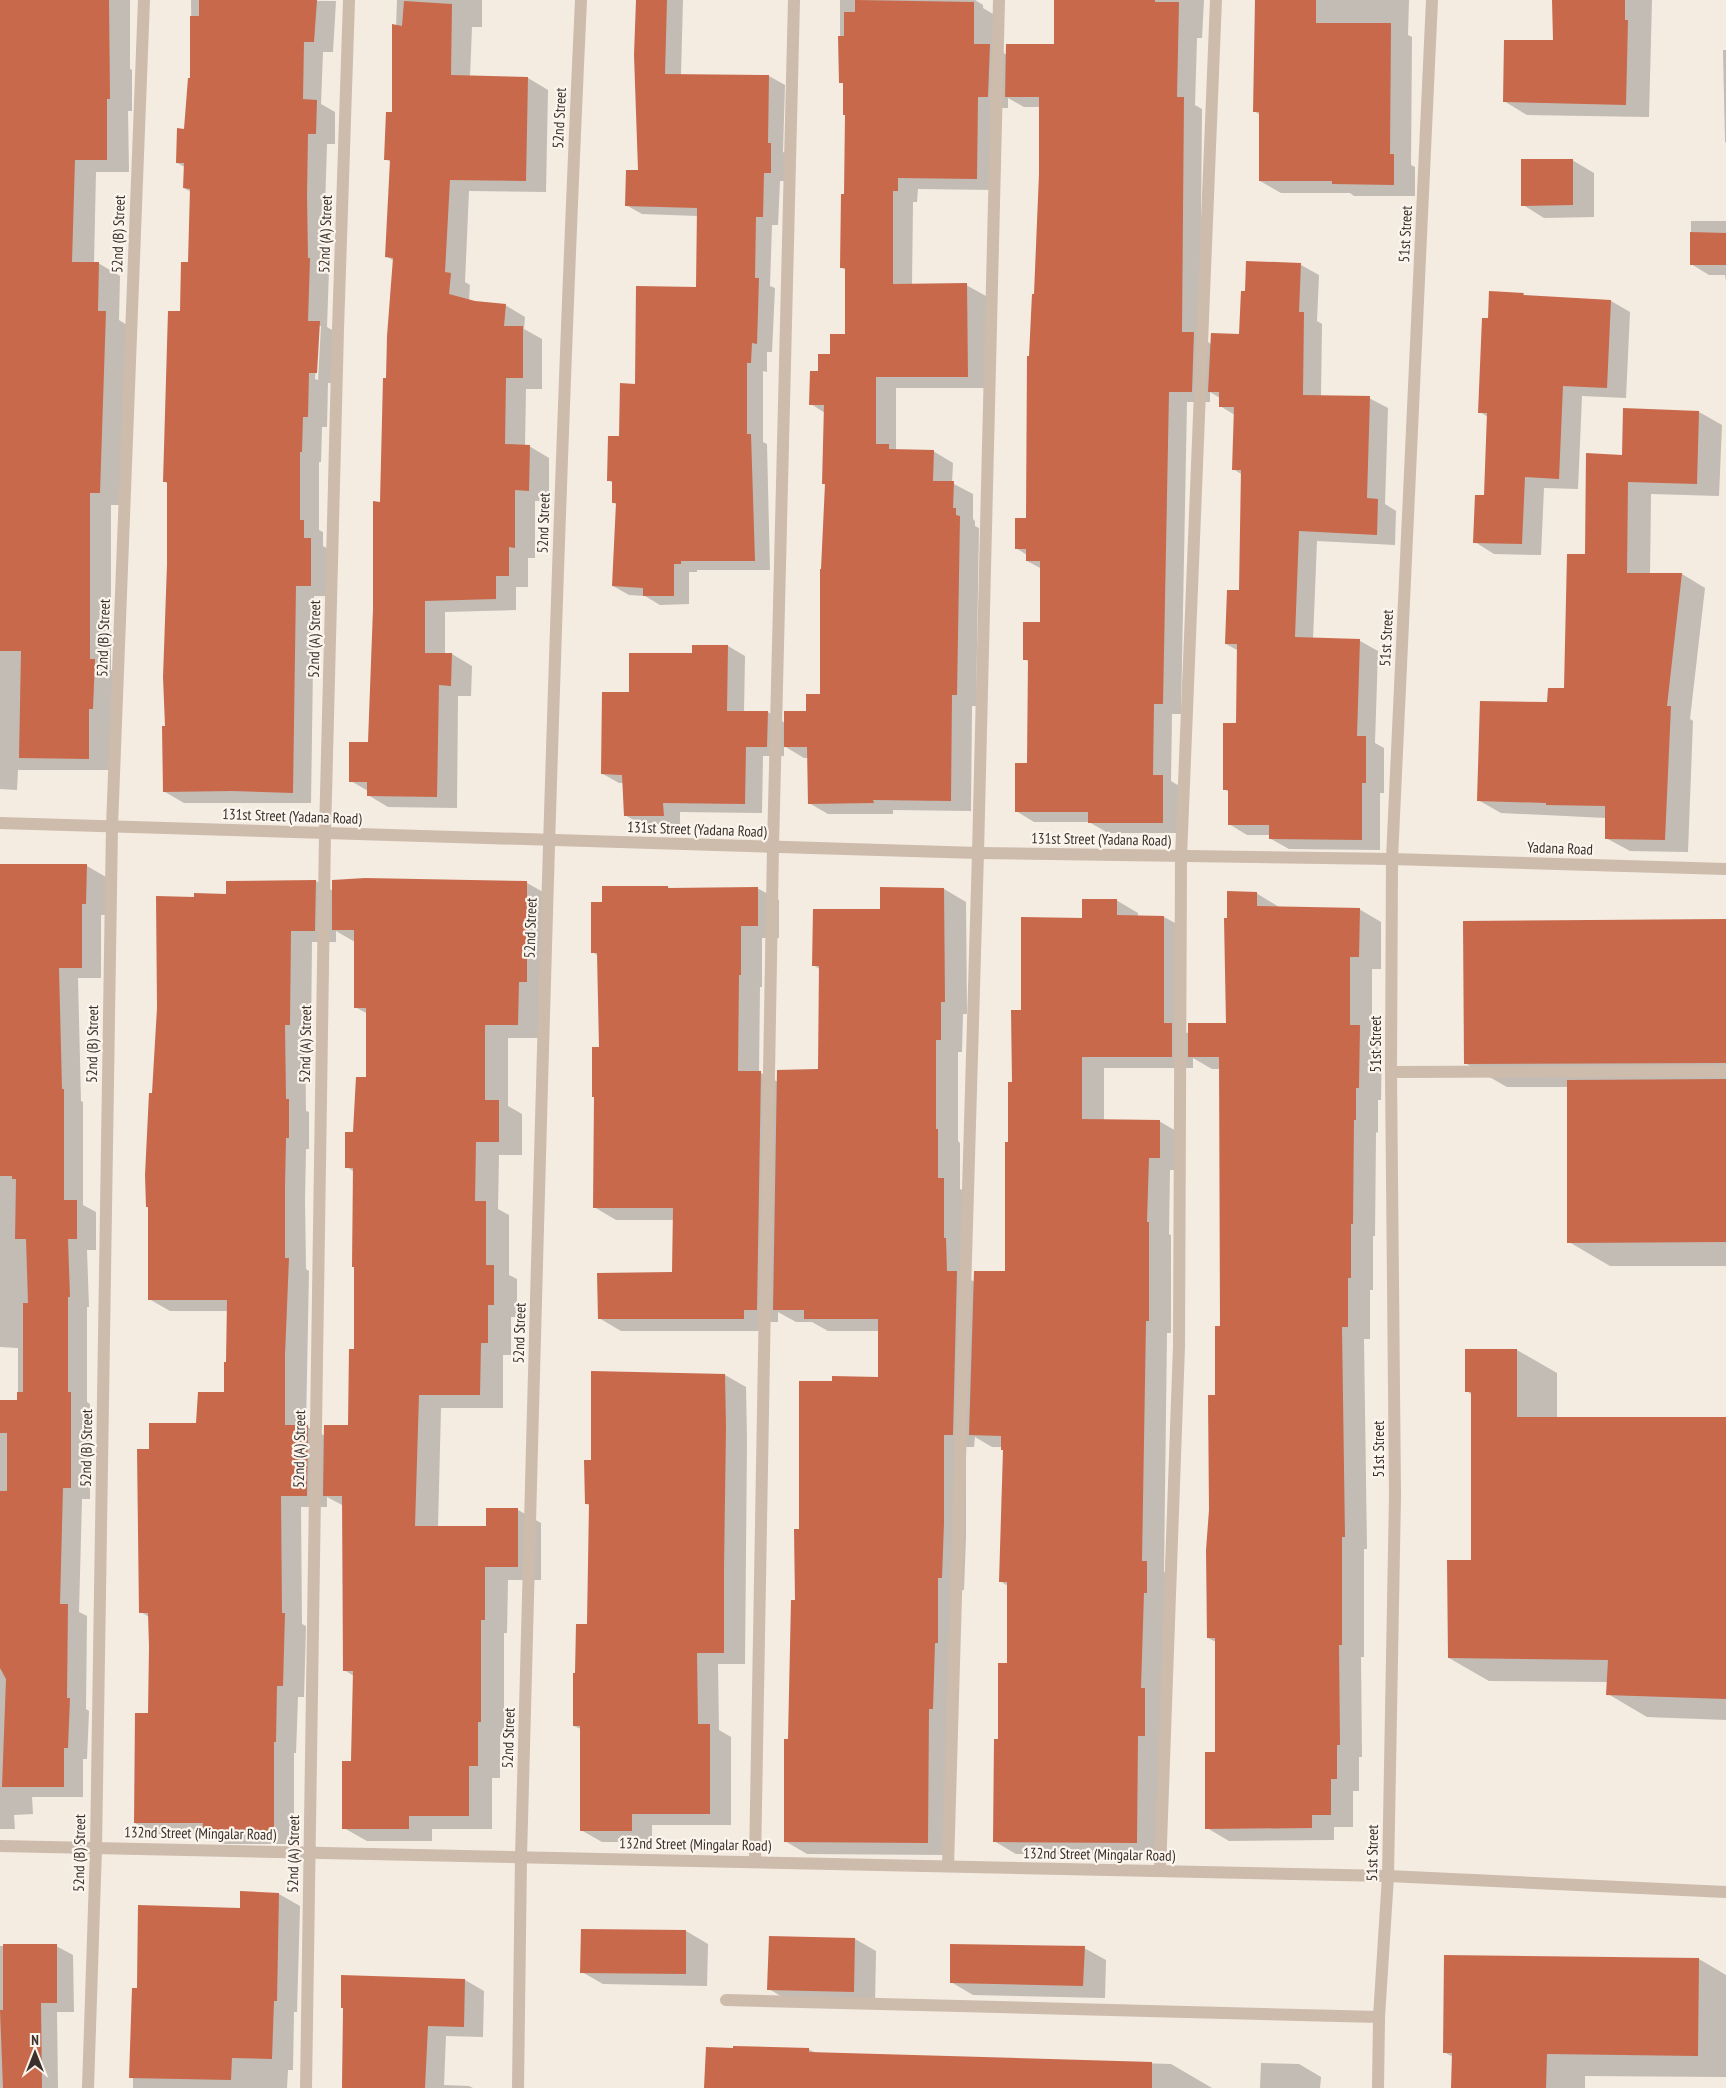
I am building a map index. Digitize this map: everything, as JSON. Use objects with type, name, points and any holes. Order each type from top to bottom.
[{"type":"street","name":"52nd (B) Street","points":[[88,2088],[96,1848],[112,826],[144,0]]},
{"type":"street","name":"52nd (A) Street","points":[[306,2088],[325,833],[338,319],[349,0]]},
{"type":"street","name":"52nd Street","points":[[518,2088],[521,1857],[549,840],[566,329],[581,0]]},
{"type":"street","points":[[755,1862],[773,847],[794,0]]},
{"type":"street","points":[[948,1866],[978,853],[999,0]]},
{"type":"street","points":[[1160,1871],[1179,1346],[1181,857],[1216,0]]},
{"type":"street","name":"51st Street","points":[[1378,2088],[1379,2017],[1388,1876],[1395,1495],[1391,1072],[1392,859],[1432,0]]},
{"type":"street","name":"131st Street (Yadana Road)","points":[[0,823],[978,853],[1392,859]]},
{"type":"street","name":"Yadana Road","points":[[1392,859],[1726,869]]},
{"type":"street","points":[[1391,1072],[1726,1071]]},
{"type":"street","name":"132nd Street (Mingalar Road)","points":[[0,1846],[1388,1876],[1726,1892]]},
{"type":"street","points":[[726,2000],[1379,2017]]},
{"type":"building","points":[[0,0],[109,0],[110,99],[107,99],[107,160],[75,160],[72,262],[99,262],[98,311],[106,311],[100,493],[90,493],[90,659],[95,659],[93,709],[89,709],[89,759],[19,758],[21,651],[0,651]]},
{"type":"building","points":[[199,0],[317,0],[314,42],[304,42],[303,99],[317,100],[316,134],[308,134],[308,258],[310,258],[308,321],[320,321],[317,373],[309,373],[308,417],[303,417],[302,452],[300,452],[300,520],[304,520],[304,538],[311,538],[311,586],[296,586],[293,793],[232,791],[163,792],[162,726],[165,726],[163,677],[167,564],[167,482],[163,482],[168,311],[180,311],[181,262],[188,262],[190,189],[183,188],[184,163],[176,163],[177,128],[184,129],[188,78],[190,78],[190,16],[199,16]]},
{"type":"building","points":[[636,0],[667,0],[665,74],[769,75],[768,143],[771,143],[771,173],[764,173],[763,217],[756,217],[755,278],[759,278],[757,344],[752,343],[751,363],[747,363],[747,434],[751,434],[755,561],[681,561],[681,564],[674,564],[674,596],[643,596],[643,588],[612,586],[616,503],[612,503],[612,481],[607,481],[608,436],[619,436],[620,383],[635,384],[636,286],[696,287],[697,208],[625,206],[626,170],[638,170],[634,55]]},
{"type":"building","points":[[855,0],[974,2],[974,44],[990,44],[988,97],[978,97],[977,179],[898,178],[898,191],[893,191],[893,284],[967,283],[968,377],[876,377],[876,444],[889,444],[889,449],[934,450],[933,481],[954,481],[953,508],[956,508],[956,515],[960,516],[957,695],[952,695],[951,801],[873,800],[874,803],[808,804],[807,747],[784,747],[784,711],[806,711],[806,694],[820,694],[820,569],[825,484],[822,484],[824,405],[809,405],[810,371],[818,371],[818,354],[830,354],[830,334],[845,334],[845,268],[840,268],[841,194],[844,194],[845,115],[843,115],[843,83],[839,83],[838,36],[844,36],[844,12],[855,12]]},
{"type":"building","points":[[1054,0],[1155,0],[1155,2],[1179,2],[1177,97],[1184,97],[1182,332],[1194,332],[1192,392],[1169,392],[1163,704],[1154,704],[1153,775],[1163,775],[1163,823],[1088,823],[1088,812],[1015,812],[1015,763],[1027,763],[1028,660],[1023,660],[1023,622],[1040,622],[1040,561],[1026,561],[1026,549],[1015,549],[1015,518],[1026,518],[1027,356],[1029,356],[1032,294],[1034,294],[1039,174],[1039,97],[1005,97],[1006,44],[1054,44]]},
{"type":"building","points":[[1255,0],[1316,0],[1316,23],[1391,23],[1390,154],[1394,154],[1394,185],[1332,184],[1332,181],[1259,181],[1259,112],[1253,112]]},
{"type":"building","points":[[1552,0],[1625,0],[1625,20],[1628,20],[1626,105],[1503,102],[1504,40],[1553,40]]},
{"type":"building","points":[[404,1],[452,4],[451,75],[528,77],[526,181],[450,180],[445,272],[451,273],[449,294],[475,301],[506,304],[504,326],[523,326],[523,378],[506,378],[505,444],[530,445],[529,491],[515,490],[515,548],[509,547],[509,576],[496,576],[496,599],[425,601],[425,653],[452,653],[451,686],[439,685],[437,797],[367,796],[367,782],[349,782],[349,742],[368,742],[373,609],[373,501],[380,502],[383,378],[386,378],[393,258],[385,257],[390,160],[384,160],[386,112],[392,112],[392,24],[402,26]]},
{"type":"building","points":[[1521,159],[1573,159],[1573,205],[1521,206]]},
{"type":"building","points":[[1690,232],[1726,233],[1726,265],[1690,265]]},
{"type":"building","points":[[1246,261],[1301,263],[1299,312],[1304,312],[1303,395],[1370,396],[1367,498],[1378,499],[1377,535],[1299,531],[1295,637],[1360,639],[1357,736],[1366,736],[1366,783],[1362,783],[1362,840],[1269,839],[1269,825],[1228,825],[1228,790],[1223,790],[1223,723],[1236,723],[1237,644],[1225,644],[1227,590],[1239,590],[1241,470],[1232,470],[1234,407],[1219,407],[1219,392],[1208,392],[1211,333],[1239,334],[1241,291],[1245,291]]},
{"type":"building","points":[[1489,291],[1611,300],[1607,388],[1563,386],[1559,479],[1525,477],[1522,544],[1473,543],[1475,495],[1484,495],[1487,413],[1478,413],[1482,318],[1488,318]]},
{"type":"building","points":[[1623,408],[1699,411],[1697,484],[1628,482],[1627,573],[1682,573],[1667,706],[1671,706],[1665,840],[1605,839],[1605,806],[1477,801],[1480,701],[1547,702],[1548,688],[1564,688],[1567,554],[1585,554],[1586,453],[1622,455]]},
{"type":"building","points":[[692,645],[728,645],[727,711],[768,711],[767,747],[746,747],[745,804],[663,803],[664,816],[624,816],[622,775],[601,774],[602,692],[629,692],[629,653],[692,653]]},
{"type":"building","points":[[0,864],[87,864],[86,904],[82,904],[82,968],[59,968],[62,1089],[64,1089],[64,1200],[77,1200],[77,1239],[68,1239],[70,1297],[68,1297],[68,1392],[71,1392],[71,1488],[63,1488],[60,1604],[68,1604],[67,1698],[70,1698],[68,1748],[64,1748],[64,1787],[2,1787],[6,1679],[0,1668],[0,1491],[7,1491],[7,1433],[0,1433],[0,1400],[17,1400],[17,1392],[23,1392],[23,1303],[28,1303],[26,1239],[15,1239],[16,1179],[12,1179],[12,1176],[0,1176]]},
{"type":"building","points":[[365,878],[527,881],[527,982],[519,982],[518,1025],[485,1025],[485,1100],[499,1100],[499,1142],[476,1142],[475,1201],[486,1201],[486,1265],[494,1265],[494,1305],[488,1305],[488,1343],[481,1343],[480,1395],[419,1395],[415,1526],[486,1526],[486,1508],[518,1508],[518,1567],[485,1567],[485,1620],[481,1620],[481,1722],[478,1722],[478,1766],[469,1766],[469,1816],[409,1816],[409,1829],[342,1829],[342,1761],[351,1761],[353,1671],[343,1671],[342,1496],[323,1496],[324,1425],[348,1425],[349,1349],[354,1349],[354,1267],[352,1267],[353,1168],[345,1168],[345,1132],[353,1132],[356,1077],[366,1077],[366,1008],[354,1008],[354,930],[332,930],[332,880]]},
{"type":"building","points":[[316,880],[315,931],[291,931],[290,1025],[285,1025],[286,1099],[289,1099],[289,1138],[286,1138],[285,1258],[289,1258],[285,1355],[285,1425],[308,1425],[307,1496],[281,1496],[282,1613],[285,1613],[283,1686],[277,1686],[276,1742],[274,1742],[274,1833],[202,1833],[203,1823],[134,1823],[135,1713],[148,1713],[149,1647],[148,1613],[139,1613],[137,1449],[149,1449],[149,1423],[196,1423],[198,1392],[224,1392],[224,1362],[226,1362],[227,1300],[148,1300],[148,1207],[146,1207],[145,1175],[149,1093],[152,1093],[157,1008],[156,896],[194,897],[194,893],[226,894],[226,881]]},
{"type":"building","points":[[602,886],[668,886],[668,888],[758,887],[758,926],[741,926],[741,975],[739,975],[738,1071],[761,1071],[757,1310],[744,1310],[744,1319],[598,1319],[597,1273],[672,1272],[673,1208],[593,1208],[594,1097],[592,1097],[592,1047],[599,1047],[597,953],[591,953],[591,902],[602,902]]},
{"type":"building","points":[[880,887],[944,888],[945,1002],[941,1002],[941,1040],[936,1040],[936,1129],[938,1129],[938,1178],[944,1178],[944,1238],[946,1238],[947,1271],[957,1271],[953,1435],[944,1435],[942,1578],[938,1578],[938,1643],[935,1643],[933,1709],[929,1709],[928,1843],[784,1842],[784,1739],[788,1739],[791,1600],[795,1600],[794,1529],[799,1529],[799,1381],[832,1381],[832,1376],[878,1377],[878,1319],[804,1319],[804,1310],[773,1310],[777,1070],[818,1069],[819,966],[812,966],[813,909],[880,909]]},
{"type":"building","points":[[1227,891],[1257,892],[1257,906],[1360,908],[1359,957],[1350,957],[1350,1025],[1360,1025],[1359,1088],[1356,1088],[1356,1120],[1354,1120],[1351,1278],[1348,1278],[1348,1327],[1342,1327],[1345,1537],[1342,1537],[1342,1645],[1339,1645],[1340,1745],[1337,1745],[1337,1779],[1331,1779],[1331,1815],[1312,1815],[1312,1828],[1205,1829],[1205,1752],[1215,1752],[1215,1638],[1207,1638],[1206,1550],[1209,1510],[1208,1395],[1215,1395],[1215,1326],[1220,1326],[1219,1057],[1188,1057],[1188,1023],[1226,1023],[1224,918],[1227,918]]},
{"type":"building","points":[[1082,899],[1117,899],[1117,915],[1164,916],[1164,1023],[1172,1023],[1172,1057],[1082,1057],[1082,1119],[1160,1120],[1160,1158],[1149,1158],[1147,1222],[1149,1222],[1149,1321],[1146,1321],[1142,1561],[1147,1561],[1147,1593],[1144,1593],[1141,1688],[1145,1688],[1145,1736],[1138,1736],[1137,1843],[993,1842],[994,1739],[998,1739],[998,1663],[1007,1663],[1007,1582],[999,1582],[1003,1450],[1001,1450],[1001,1436],[969,1435],[974,1271],[1005,1271],[1005,1142],[1008,1142],[1008,1082],[1012,1082],[1011,1010],[1021,1010],[1021,917],[1082,918]]},
{"type":"building","points":[[1726,919],[1726,1063],[1464,1064],[1463,921]]},
{"type":"building","points":[[1726,1079],[1726,1242],[1567,1243],[1567,1080]]},
{"type":"building","points":[[1465,1349],[1517,1349],[1517,1417],[1726,1417],[1726,1699],[1606,1695],[1608,1660],[1448,1658],[1447,1560],[1471,1560],[1471,1392],[1465,1392]]},
{"type":"building","points":[[591,1371],[725,1374],[724,1653],[697,1653],[698,1724],[710,1724],[710,1814],[632,1814],[632,1831],[580,1831],[580,1726],[573,1726],[573,1673],[575,1673],[576,1624],[587,1624],[589,1504],[585,1504],[584,1460],[591,1460]]},
{"type":"building","points":[[240,1891],[279,1893],[277,2001],[274,2001],[272,2059],[232,2058],[231,2080],[129,2078],[132,1988],[137,1988],[138,1905],[240,1908]]},
{"type":"building","points":[[581,1929],[686,1930],[686,1974],[580,1973]]},
{"type":"building","points":[[769,1936],[855,1938],[854,1992],[767,1990]]},
{"type":"building","points":[[3,1944],[57,1944],[57,2003],[41,2003],[42,2088],[3,2088],[0,2010],[3,2010]]},
{"type":"building","points":[[950,1944],[1085,1946],[1083,1986],[950,1983]]},
{"type":"building","points":[[1444,1955],[1699,1958],[1698,2056],[1547,2054],[1546,2088],[1451,2088],[1452,2053],[1443,2053]]},
{"type":"building","points":[[341,1975],[465,1979],[464,2027],[428,2026],[425,2088],[342,2088],[343,2008],[341,2008]]},
{"type":"building","points":[[733,2046],[809,2048],[809,2052],[1152,2062],[1152,2088],[704,2088],[706,2047],[733,2048]]}]
